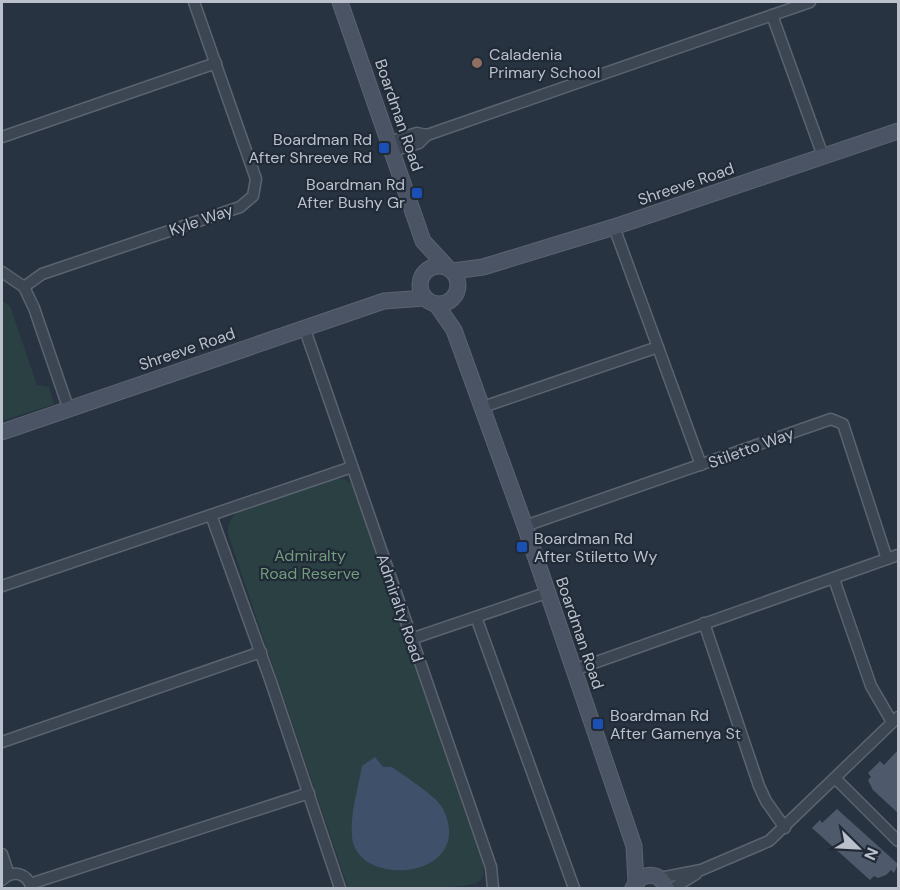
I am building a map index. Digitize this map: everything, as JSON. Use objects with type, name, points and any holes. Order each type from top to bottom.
[{"type":"street","name":"Kyle Way","points":[[24,287],[42,274],[240,207],[253,196],[256,179],[194,2]]},
{"type":"street","name":"Boardman Road","points":[[340,2],[423,241],[453,280],[454,330]]},
{"type":"street","points":[[390,147],[417,133],[427,135],[810,2]]},
{"type":"street","points":[[772,15],[823,156]]},
{"type":"street","points":[[2,136],[216,63]]},
{"type":"street","name":"Shreeve Road","points":[[453,280],[483,267],[614,227],[898,131]]},
{"type":"street","points":[[614,227],[701,465]]},
{"type":"street","name":"Boardman Road","points":[[423,241],[421,278],[431,301],[454,330],[483,407],[634,846],[661,881]]},
{"type":"street","points":[[421,278],[430,267],[453,280],[449,302],[431,301]]},
{"type":"street","points":[[2,272],[24,287],[40,322],[69,410]]},
{"type":"street","name":"Shreeve Road","points":[[2,432],[384,301],[421,278]]},
{"type":"street","name":"Shreeve Road","points":[[384,301],[431,301]]},
{"type":"street","name":"Admiralty Road","points":[[304,327],[491,867],[494,888]]},
{"type":"street","points":[[483,407],[658,347]]},
{"type":"street","name":"Stiletto Way","points":[[525,526],[831,419],[843,424],[887,559]]},
{"type":"street","points":[[2,586],[352,467]]},
{"type":"street","points":[[211,515],[261,652],[340,888]]},
{"type":"street","points":[[574,670],[898,555]]},
{"type":"street","points":[[661,881],[701,870],[753,849],[785,828],[895,720],[871,686],[834,579]]},
{"type":"street","points":[[411,639],[546,592]]},
{"type":"street","points":[[476,617],[574,888]]},
{"type":"street","points":[[704,623],[759,786],[766,801],[785,828]]},
{"type":"street","points":[[2,742],[261,652]]},
{"type":"street","points":[[836,779],[898,841]]},
{"type":"street","points":[[2,854],[5,877],[21,874],[31,886],[309,793]]},
{"type":"street","name":"Boardman Road","points":[[634,846],[634,885]]},
{"type":"street","points":[[673,888],[701,870]]},
{"type":"street","name":"Boardman Road","points":[[634,885],[645,875],[661,881]]},
{"type":"green space","points":[[2,301],[10,306],[37,385],[49,387],[54,404],[2,421]]},
{"type":"green space","name":"Admiralty Road Reserve","points":[[336,479],[345,479],[358,489],[483,862],[483,877],[477,883],[434,888],[348,888],[228,534],[230,521],[239,511]]},
{"type":"water","points":[[375,757],[383,767],[392,767],[426,791],[442,807],[449,830],[445,848],[433,861],[416,868],[397,870],[378,867],[362,858],[353,843],[353,814],[362,766]]},
{"type":"building","points":[[898,750],[898,813],[873,790],[868,780],[871,777],[868,773],[880,761],[884,765]]},
{"type":"building","points":[[837,809],[898,864],[894,873],[891,870],[886,875],[878,878],[874,876],[870,880],[812,828],[820,820],[822,823]]},
{"type":"place","name":"Caladenia Primary School","points":[[477,63]]},
{"type":"place","name":"Boardman Rd After Shreeve Rd","points":[[384,148]]},
{"type":"place","name":"Boardman Rd After Bushy Gr","points":[[417,193]]},
{"type":"place","name":"Boardman Rd After Stiletto Wy","points":[[522,547]]},
{"type":"place","name":"Boardman Rd After Gamenya St","points":[[598,724]]}]
